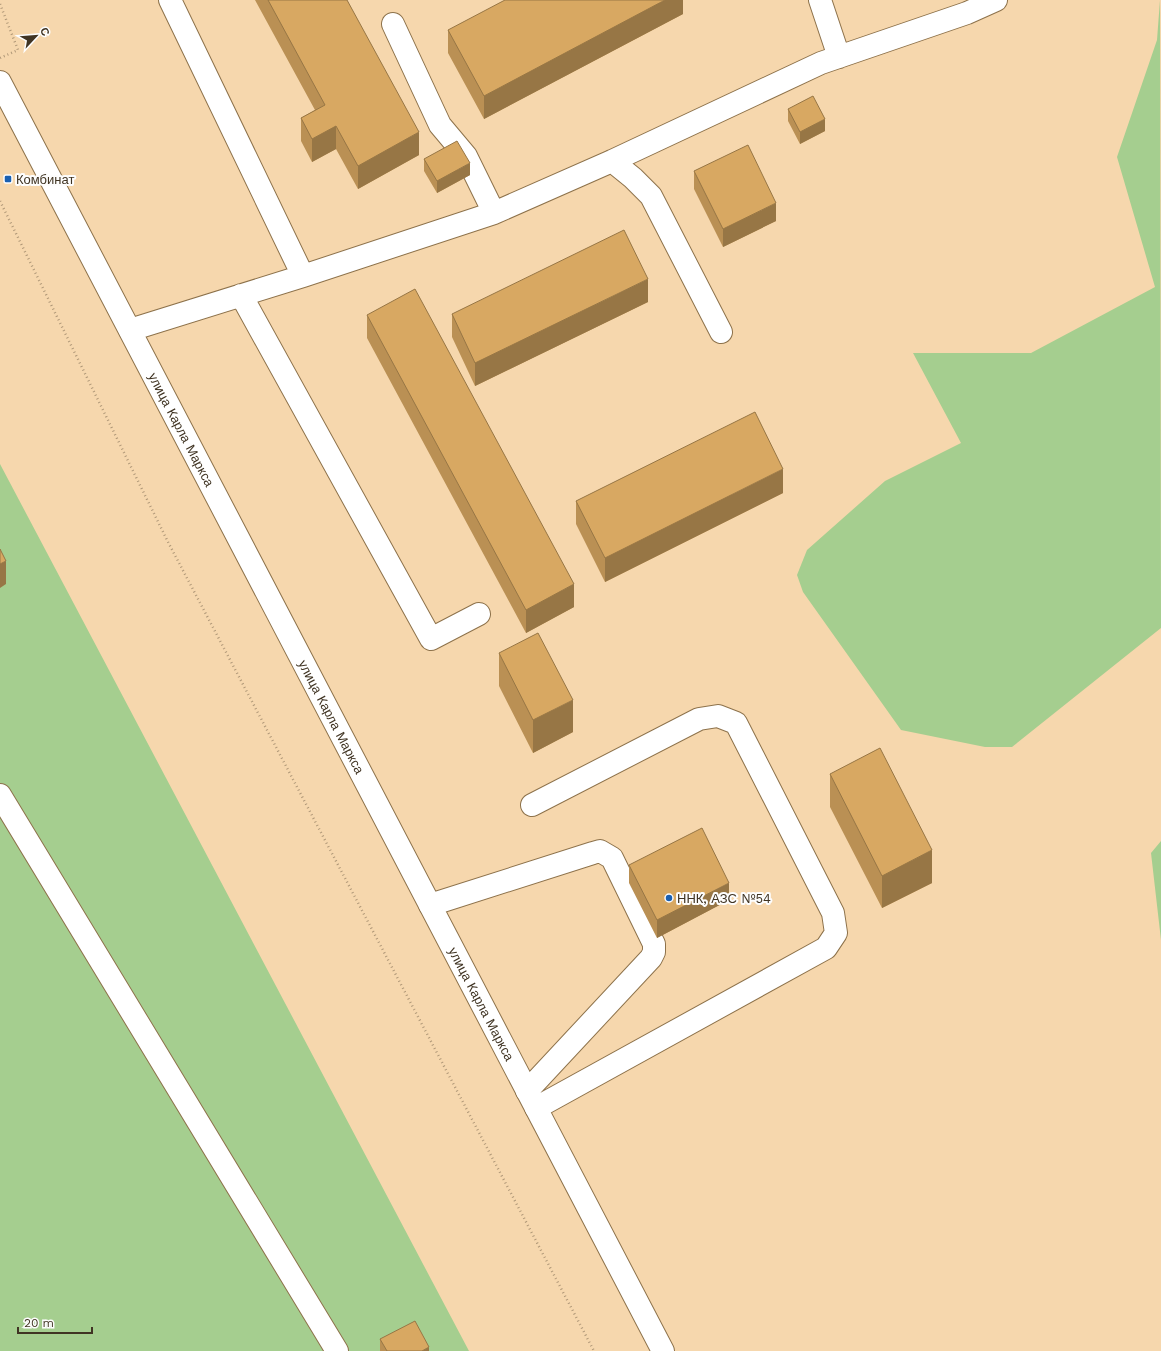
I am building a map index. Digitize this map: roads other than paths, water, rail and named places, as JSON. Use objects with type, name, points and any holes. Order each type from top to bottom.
[{"type":"main road","points":[[170,0],[303,276]]},
{"type":"main road","points":[[820,0],[839,57]]},
{"type":"main road","points":[[130,330],[303,276],[494,213],[612,161],[821,63],[967,13],[996,0]]},
{"type":"main road","points":[[393,24],[440,125],[466,156],[494,213]]},
{"type":"main road","name":"улица Карла Маркса","points":[[0,82],[663,1351]]},
{"type":"main road","points":[[612,161],[633,178],[651,196],[721,332]]},
{"type":"main road","points":[[242,295],[431,640],[479,614]]},
{"type":"main road","points":[[532,805],[699,719],[718,716],[736,723],[833,913],[836,933],[826,948],[532,1099]]},
{"type":"main road","points":[[0,795],[337,1351]]},
{"type":"main road","points":[[430,905],[600,851],[612,858],[654,944],[654,952],[651,958],[532,1099]]},
{"type":"place","name":"Комбинат","points":[[8,179]]},
{"type":"place","name":"ННК, АЗС №54","points":[[669,898]]}]
